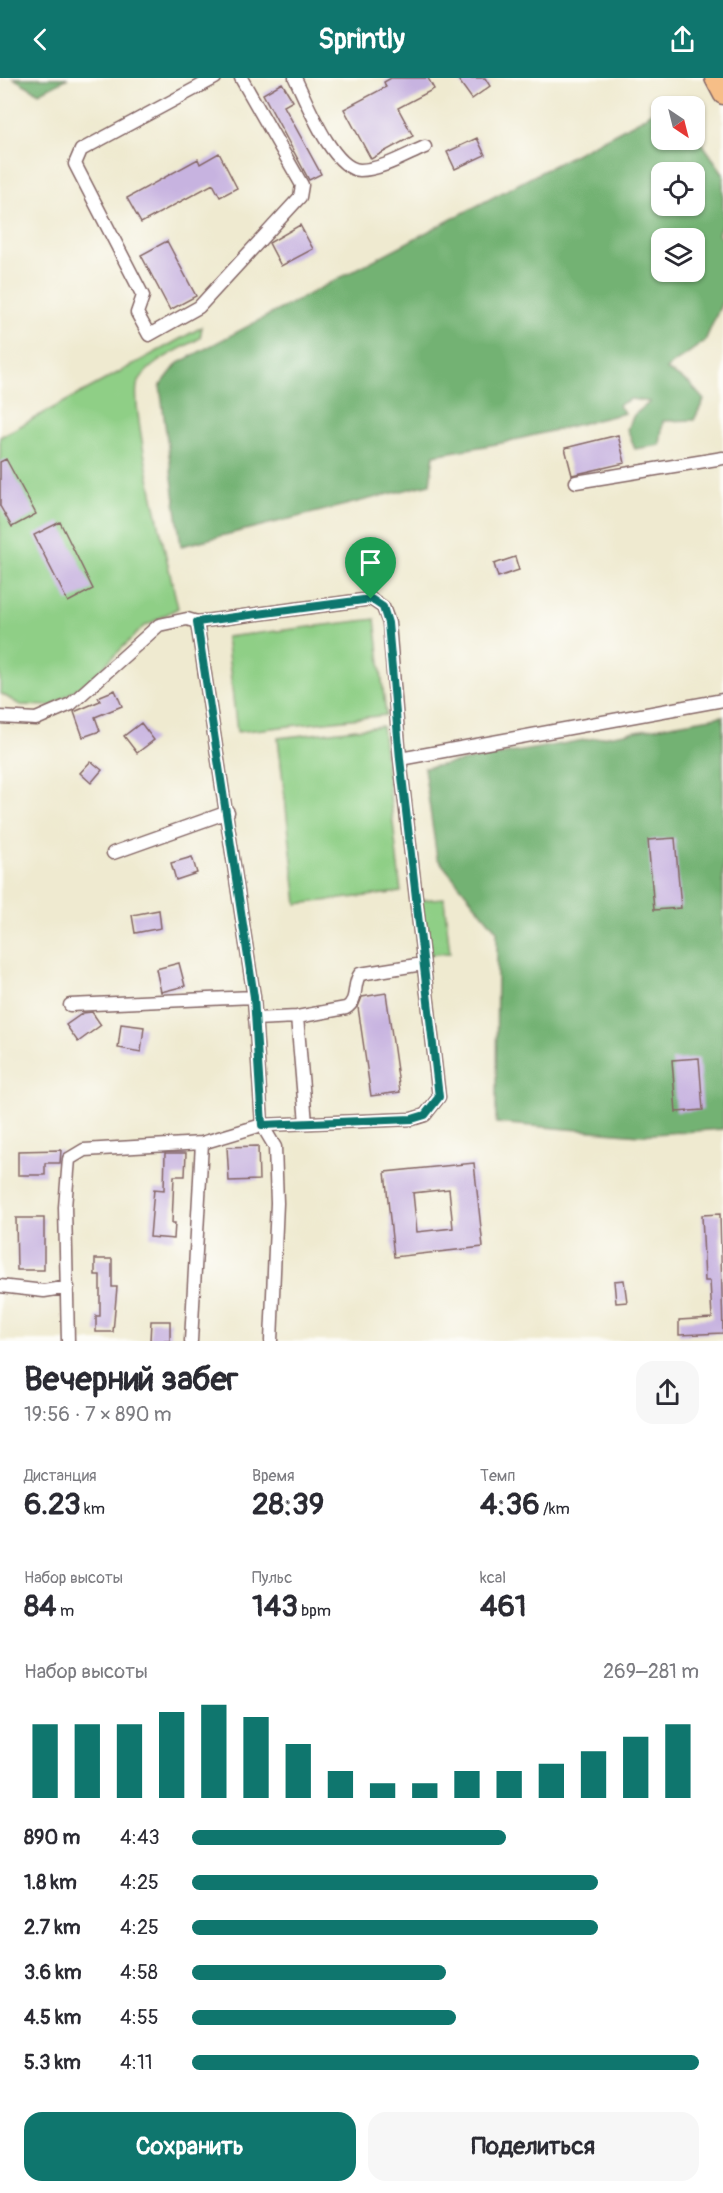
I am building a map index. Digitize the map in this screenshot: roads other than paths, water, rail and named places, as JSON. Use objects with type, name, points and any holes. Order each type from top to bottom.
[{"type":"highway","points":[[714,78],[723,95]]},
{"type":"street","points":[[215,78],[81,150],[75,164],[143,296],[137,313],[149,335],[200,308],[300,197],[302,185],[242,78]]},
{"type":"street","points":[[295,78],[329,144],[347,165],[359,170],[379,166],[425,147]]},
{"type":"street","points":[[576,482],[723,458]]},
{"type":"street","points":[[0,717],[36,719],[71,704],[159,625],[187,619],[197,622],[371,599],[383,607],[388,623],[400,759],[439,1097],[434,1107],[425,1115],[412,1119],[262,1125],[202,1143],[84,1150],[69,1159],[65,1208],[68,1341]]},
{"type":"street","points":[[197,622],[228,812],[254,997],[262,1125],[275,1147],[277,1203],[271,1341]]},
{"type":"street","points":[[400,759],[723,700]]},
{"type":"street","points":[[113,853],[228,812]]},
{"type":"street","points":[[255,1019],[297,1017],[351,1006],[355,980],[360,974],[423,964]]},
{"type":"street","points":[[70,1005],[254,997]]},
{"type":"street","points":[[297,1017],[306,1123]]},
{"type":"street","points":[[191,1341],[202,1143]]},
{"type":"street","points":[[0,1286],[44,1292],[68,1287]]}]
